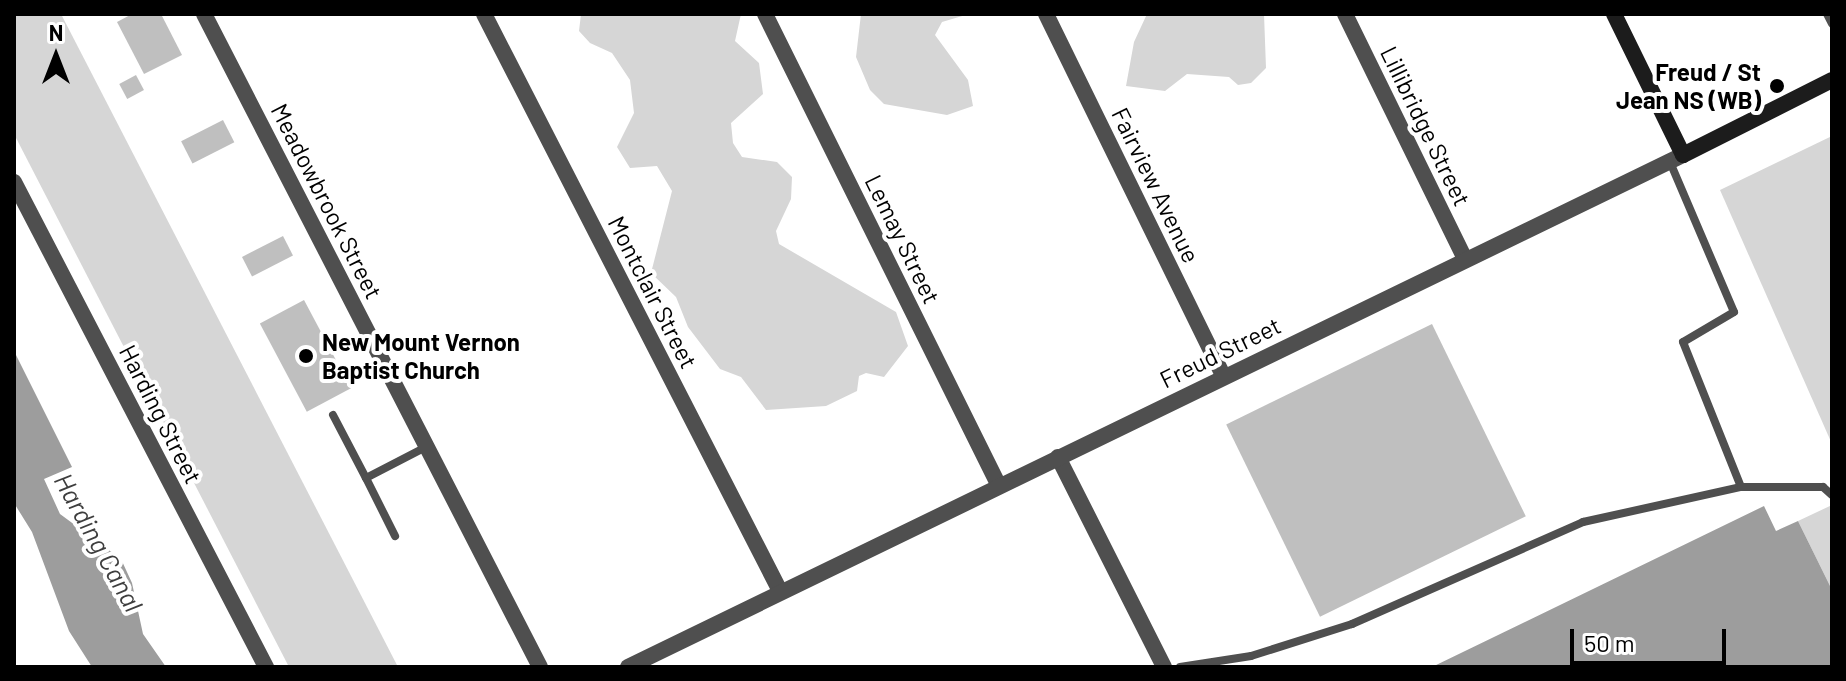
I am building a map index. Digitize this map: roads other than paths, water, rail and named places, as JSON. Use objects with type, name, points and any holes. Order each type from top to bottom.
[{"type":"street","name":"Meadowbrook Street","points":[[204,14],[540,667]]},
{"type":"street","name":"Montclair Street","points":[[484,14],[780,591]]},
{"type":"street","name":"Lemay Street","points":[[765,14],[999,486]]},
{"type":"street","name":"Fairview Avenue","points":[[1046,14],[1224,377]]},
{"type":"street","name":"Lillibridge Street","points":[[1345,14],[1465,259]]},
{"type":"street","points":[[1614,14],[1676,158]]},
{"type":"street","name":"Freud Street","points":[[628,667],[1832,80]]},
{"type":"street","name":"Harding Street","points":[[14,182],[266,667]]},
{"type":"street","points":[[1058,457],[1164,667]]},
{"type":"lane","points":[[1827,14],[1832,24]]},
{"type":"lane","points":[[1676,158],[1734,312],[1683,342],[1741,487]]},
{"type":"lane","points":[[333,415],[395,536]]},
{"type":"lane","points":[[366,478],[427,447]]},
{"type":"lane","points":[[1180,667],[1251,656],[1352,624],[1583,522],[1741,487],[1823,487],[1832,495]]},
{"type":"place","name":"Freud / St Jean NS (WB)","points":[[1777,86]]},
{"type":"place","name":"New Mount Vernon Baptist Church","points":[[306,356]]},
{"type":"water label","name":"Harding Canal","points":[[99,542]]}]
